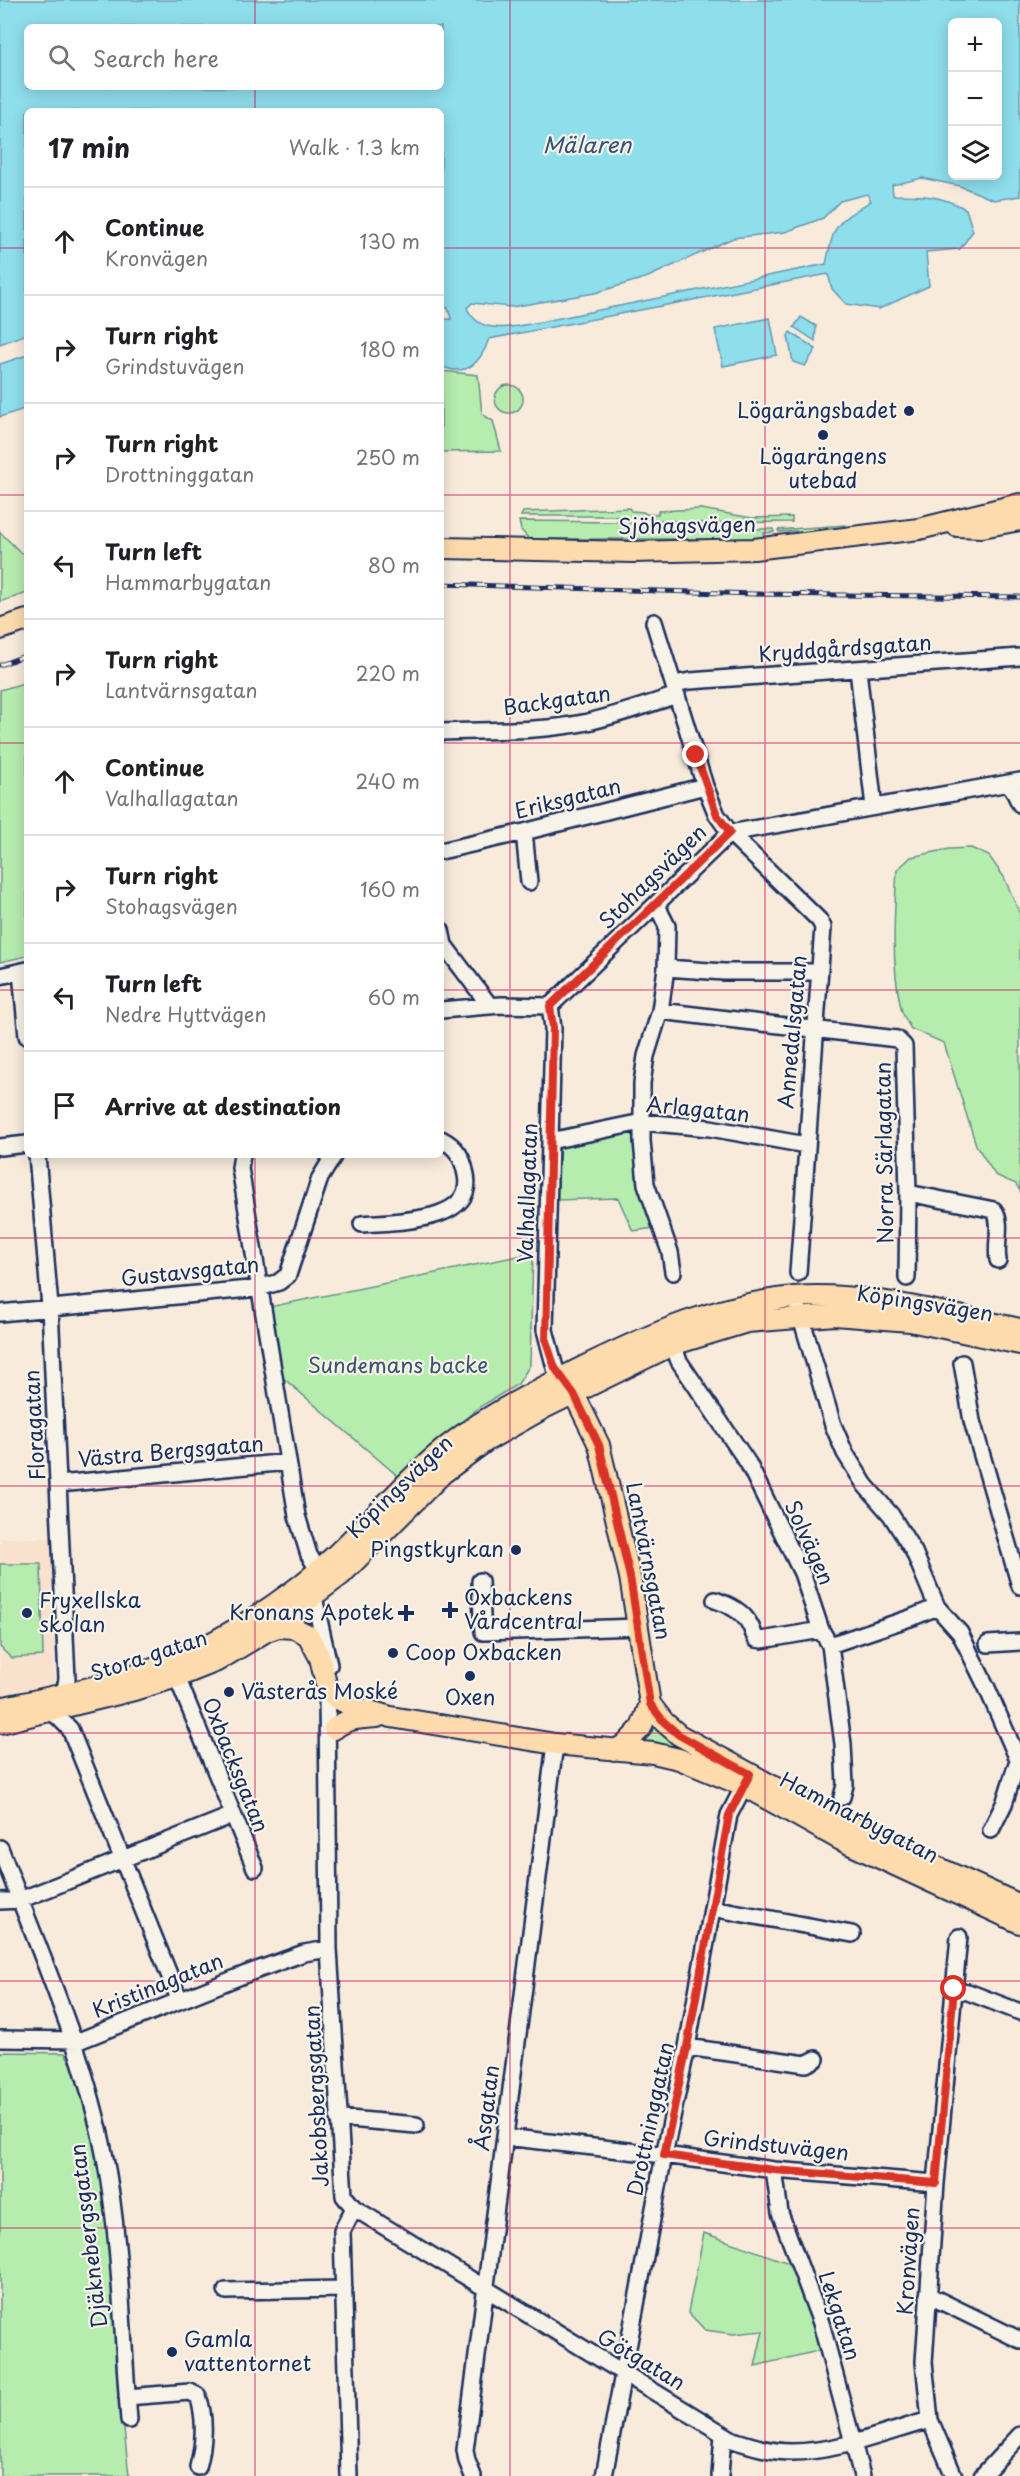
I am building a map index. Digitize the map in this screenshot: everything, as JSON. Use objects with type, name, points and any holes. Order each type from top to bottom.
[{"type":"main road","name":"Sjöhagsvägen","points":[[444,548],[633,552],[754,549],[854,539],[933,526],[1020,504]]},
{"type":"main road","name":"Sjöhagsvägen","points":[[933,526],[981,527],[1020,520]]},
{"type":"main road","points":[[0,629],[24,621]]},
{"type":"main road","name":"Köpingsvägen","points":[[309,1589],[355,1563],[414,1500],[464,1456],[507,1428],[574,1394],[670,1337],[735,1305],[795,1297],[866,1300],[1020,1329]]},
{"type":"main road","name":"Köpingsvägen","points":[[309,1589],[341,1550],[432,1459],[466,1432],[561,1377],[670,1337],[747,1322],[835,1315],[878,1317],[921,1323],[1020,1344]]},
{"type":"main road","name":"Lantvärnsgatan","points":[[561,1377],[574,1394],[599,1445],[630,1577],[650,1704]]},
{"type":"main road","points":[[309,1589],[312,1640],[331,1693]]},
{"type":"main road","name":"Stora gatan","points":[[0,1724],[177,1677],[217,1661],[265,1632],[309,1589]]},
{"type":"main road","name":"Stora gatan","points":[[0,1708],[97,1686],[171,1662],[198,1650],[309,1589]]},
{"type":"main road","points":[[265,1632],[278,1627],[294,1628],[312,1640]]},
{"type":"main road","name":"Hammarbygatan","points":[[331,1693],[360,1709],[391,1717],[555,1744],[679,1758],[747,1780],[1020,1905]]},
{"type":"main road","points":[[614,1750],[625,1745],[641,1728],[650,1704]]},
{"type":"main road","name":"Hammarbygatan","points":[[650,1704],[664,1722],[679,1735],[841,1840],[1020,1923]]},
{"type":"main road","name":"Hammarbygatan","points":[[330,1736],[342,1722],[358,1718],[391,1717]]},
{"type":"street","name":"Annedalsgatan","points":[[654,622],[705,786],[717,815],[730,832],[819,920],[823,935],[817,1030],[812,1048],[798,1273]]},
{"type":"street","name":"Kryddgårdsgatan","points":[[675,690],[690,681],[1020,657]]},
{"type":"street","points":[[858,670],[874,807]]},
{"type":"street","name":"Backgatan","points":[[444,732],[544,728],[586,722],[628,712],[675,690]]},
{"type":"street","points":[[1015,782],[1020,804]]},
{"type":"street","name":"Stohagsvägen","points":[[550,1006],[730,832],[1015,782]]},
{"type":"street","name":"Eriksgatan","points":[[444,850],[705,786]]},
{"type":"street","points":[[524,832],[529,882]]},
{"type":"street","points":[[656,904],[667,926],[666,969],[660,1011],[646,1056],[642,1083],[643,1162],[646,1184],[670,1252],[673,1272]]},
{"type":"street","points":[[444,945],[490,1006]]},
{"type":"street","points":[[666,969],[724,972],[819,972]]},
{"type":"street","points":[[0,976],[24,971]]},
{"type":"street","points":[[444,1010],[490,1006],[550,1006]]},
{"type":"street","name":"Valhallagatan","points":[[550,1006],[553,1028],[545,1330],[555,1368],[561,1377]]},
{"type":"street","name":"Norra Särlagatan","points":[[660,1011],[897,1039],[904,1046],[908,1193],[907,1278]]},
{"type":"street","name":"Arlagatan","points":[[550,1141],[642,1122],[711,1128],[806,1145]]},
{"type":"street","points":[[362,1224],[438,1216],[450,1210],[464,1195],[468,1180],[464,1162],[458,1151],[444,1141]]},
{"type":"street","points":[[0,1147],[24,1144]]},
{"type":"street","name":"Floragatan","points":[[37,1158],[50,1307],[59,1484],[67,1679],[64,1694]]},
{"type":"street","name":"Jakobsbergsgatan","points":[[242,1158],[240,1168],[258,1288],[297,1516],[309,1555],[309,1589],[331,1693],[329,1949],[344,2196],[354,2208],[342,2230],[349,2476]]},
{"type":"street","name":"Gustavsgatan","points":[[0,1313],[258,1288],[279,1282],[288,1275],[320,1178],[332,1158]]},
{"type":"street","points":[[908,1193],[994,1210],[998,1216],[996,1249],[998,1260]]},
{"type":"street","points":[[795,1297],[833,1425],[845,1454],[865,1485],[891,1515],[914,1552],[937,1607],[960,1633],[1019,1762],[1004,1804],[991,1830]]},
{"type":"street","name":"Solvägen","points":[[670,1337],[679,1361],[748,1464],[802,1573],[821,1630],[830,1645],[843,1744],[845,1785],[842,1797]]},
{"type":"street","points":[[962,1362],[970,1415],[1020,1586]]},
{"type":"street","name":"Västra Bergsgatan","points":[[59,1484],[288,1462]]},
{"type":"street","points":[[480,1581],[483,1632],[638,1627]]},
{"type":"street","points":[[715,1599],[732,1606],[741,1613],[756,1639],[768,1640],[821,1630]]},
{"type":"street","points":[[830,1645],[937,1607]]},
{"type":"street","points":[[988,1644],[1020,1642]]},
{"type":"street","name":"Oxbacksgatan","points":[[177,1677],[255,1868]]},
{"type":"street","points":[[50,1712],[70,1730],[179,1999]]},
{"type":"street","name":"Åsgatan","points":[[473,2476],[465,2450],[555,1744]]},
{"type":"street","name":"Drottninggatan","points":[[604,2476],[664,2155],[687,2047],[729,1815],[747,1780]]},
{"type":"street","points":[[1004,1804],[1020,1804]]},
{"type":"street","points":[[0,1901],[20,1900],[233,1815]]},
{"type":"street","name":"Djäknebergsgatan","points":[[0,1848],[73,2040],[105,2158],[117,2265],[129,2420]]},
{"type":"street","points":[[712,1908],[852,1934]]},
{"type":"street","name":"Kronvägen","points":[[954,2476],[930,2420],[924,2362],[936,2183],[959,1937]]},
{"type":"street","name":"Kristinagatan","points":[[0,2039],[81,2040],[179,1999],[304,1953],[329,1949]]},
{"type":"street","points":[[954,1989],[1020,2012]]},
{"type":"street","points":[[687,2047],[806,2064],[816,2059]]},
{"type":"street","points":[[338,2118],[416,2125]]},
{"type":"street","name":"Grindstuvägen","points":[[505,2137],[774,2170],[936,2183]]},
{"type":"street","name":"Lekgatan","points":[[774,2170],[780,2213],[821,2323],[862,2476]]},
{"type":"street","name":"Götgatan","points":[[354,2208],[723,2434],[754,2446],[790,2452],[825,2448],[930,2420]]},
{"type":"street","points":[[226,2291],[344,2289]]},
{"type":"street","points":[[928,2295],[1020,2340]]},
{"type":"street","points":[[127,2397],[190,2392],[198,2396],[201,2404],[204,2447],[198,2467]]},
{"type":"street","points":[[720,2476],[723,2434]]},
{"type":"street","points":[[982,2476],[1020,2435]]},
{"type":"shaded area","name":"Fryxellska skolan","points":[[0,1538],[53,1538],[54,1689],[0,1701]]},
{"type":"green space","points":[[444,371],[478,375],[482,414],[493,421],[501,451],[444,452]]},
{"type":"green space","points":[[509,385],[519,389],[523,399],[519,409],[509,413],[499,409],[495,399],[499,389]]},
{"type":"green space","points":[[629,508],[631,511],[645,514],[658,514],[658,511],[701,509],[752,518],[792,517],[792,522],[697,523],[612,516],[521,516],[523,512]]},
{"type":"green space","points":[[519,521],[622,522],[671,529],[773,529],[774,532],[764,533],[764,538],[738,539],[529,539],[521,530]]},
{"type":"green space","points":[[845,525],[849,531],[796,535],[796,531],[779,532],[778,530]]},
{"type":"green space","points":[[0,532],[21,553],[24,552],[24,594],[0,602]]},
{"type":"green space","points":[[24,683],[24,957],[0,962],[0,690]]},
{"type":"green space","points":[[971,848],[989,856],[1004,877],[1020,914],[1020,1191],[1016,1184],[995,1175],[976,1145],[944,1043],[911,1029],[902,1011],[898,991],[894,939],[897,870],[911,857],[949,849]]},
{"type":"green space","points":[[633,1133],[655,1228],[633,1231],[618,1198],[556,1200],[560,1147]]},
{"type":"green space","name":"Sundemans backe","points":[[533,1253],[530,1365],[518,1384],[481,1406],[441,1438],[399,1477],[282,1377],[269,1307]]},
{"type":"green space","points":[[0,1564],[41,1564],[43,1656],[11,1658],[0,1647]]},
{"type":"green space","points":[[654,1713],[727,1765],[633,1745]]},
{"type":"green space","points":[[0,2052],[65,2053],[81,2081],[100,2152],[110,2219],[121,2401],[129,2476],[0,2476]]},
{"type":"green space","points":[[704,2233],[795,2265],[822,2350],[755,2366],[763,2331],[733,2334],[705,2330],[688,2312]]},
{"type":"water","name":"Mälaren","points":[[0,0],[1020,0],[1020,196],[994,200],[960,186],[922,178],[892,185],[893,195],[931,197],[966,209],[973,231],[960,249],[926,252],[929,286],[879,309],[846,304],[832,289],[828,274],[489,339],[482,355],[472,366],[458,370],[444,367],[444,319],[451,319],[448,308],[444,307],[444,108],[24,108],[24,335],[0,344]],"holes":[[[867,194],[871,201],[838,225],[826,264],[516,326],[497,328],[488,326],[480,323],[467,308],[472,303],[511,307],[595,293],[648,277],[733,238],[785,232],[823,218],[840,201]]]},
{"type":"water","points":[[801,317],[816,326],[815,341],[794,327]]},
{"type":"water","points":[[770,318],[777,355],[723,366],[715,329]]},
{"type":"water","points":[[790,332],[816,349],[805,366],[793,362],[788,336]]},
{"type":"water","points":[[24,356],[24,409],[0,417],[0,364]]},
{"type":"railway","points":[[444,584],[755,594],[1020,597]]},
{"type":"railway","points":[[0,665],[24,656]]},
{"type":"place","name":"Lögarängsbadet","points":[[909,411]]},
{"type":"place","name":"Lögarängens utebad","points":[[823,435]]},
{"type":"place","name":"Pingstkyrkan","points":[[516,1550]]},
{"type":"place","name":"Oxbackens Vårdcentral","points":[[450,1610]]},
{"type":"place","name":"Fryxellska skolan","points":[[27,1613]]},
{"type":"place","name":"Kronans Apotek","points":[[406,1613]]},
{"type":"place","name":"Coop Oxbacken","points":[[393,1653]]},
{"type":"place","name":"Oxen","points":[[470,1676]]},
{"type":"place","name":"Västerås Moské","points":[[229,1692]]},
{"type":"place","name":"Gamla vattentornet","points":[[172,2352]]},
{"type":"route","points":[[696,755],[717,815],[730,832],[550,1006],[553,1028],[546,1341],[555,1368],[574,1394],[599,1445],[630,1577],[650,1704],[664,1722],[679,1735],[750,1774],[729,1815],[687,2047],[664,2155],[774,2170],[936,2183],[954,1989]]}]
